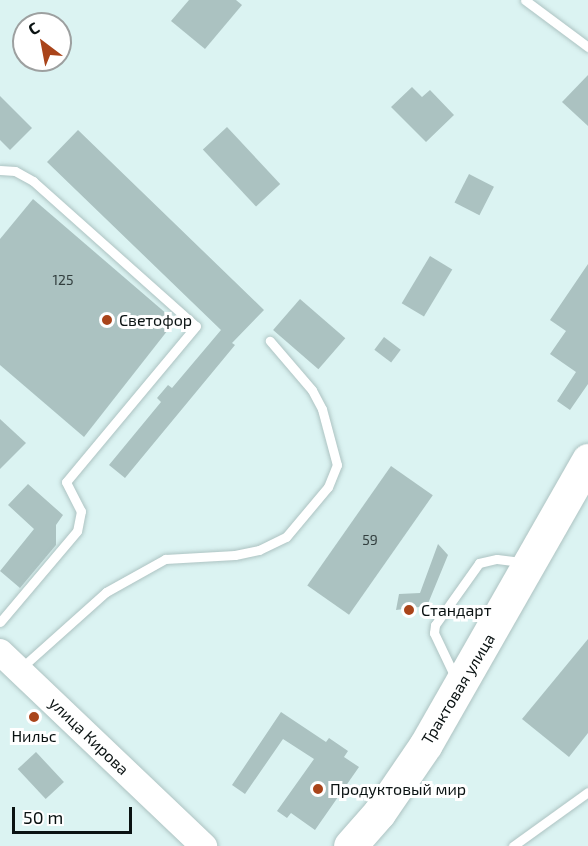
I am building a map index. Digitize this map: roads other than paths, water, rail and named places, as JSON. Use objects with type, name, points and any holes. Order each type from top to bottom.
[{"type":"highway","name":"Трактовая улица","points":[[350,846],[379,813],[460,688],[588,460]]},
{"type":"highway","points":[[340,846],[379,813]]},
{"type":"street","name":"улица Кирова","points":[[0,652],[202,845]]},
{"type":"lane","points":[[525,0],[588,47]]},
{"type":"lane","points":[[0,170],[15,171],[33,181],[196,326],[66,482],[81,511],[77,531],[0,622]]},
{"type":"lane","points":[[20,670],[106,592],[165,560],[234,555],[259,550],[286,537],[328,487],[337,465],[322,410],[312,390],[270,341]]},
{"type":"lane","points":[[460,688],[434,633],[435,625],[479,562],[497,559],[531,563]]},
{"type":"lane","points":[[513,846],[588,792]]},
{"type":"place","name":"Светофор","points":[[107,320]]},
{"type":"place","name":"Стандарт","points":[[409,610]]},
{"type":"place","name":"Нильс","points":[[34,717]]},
{"type":"place","name":"Продуктовый мир","points":[[318,789]]}]
